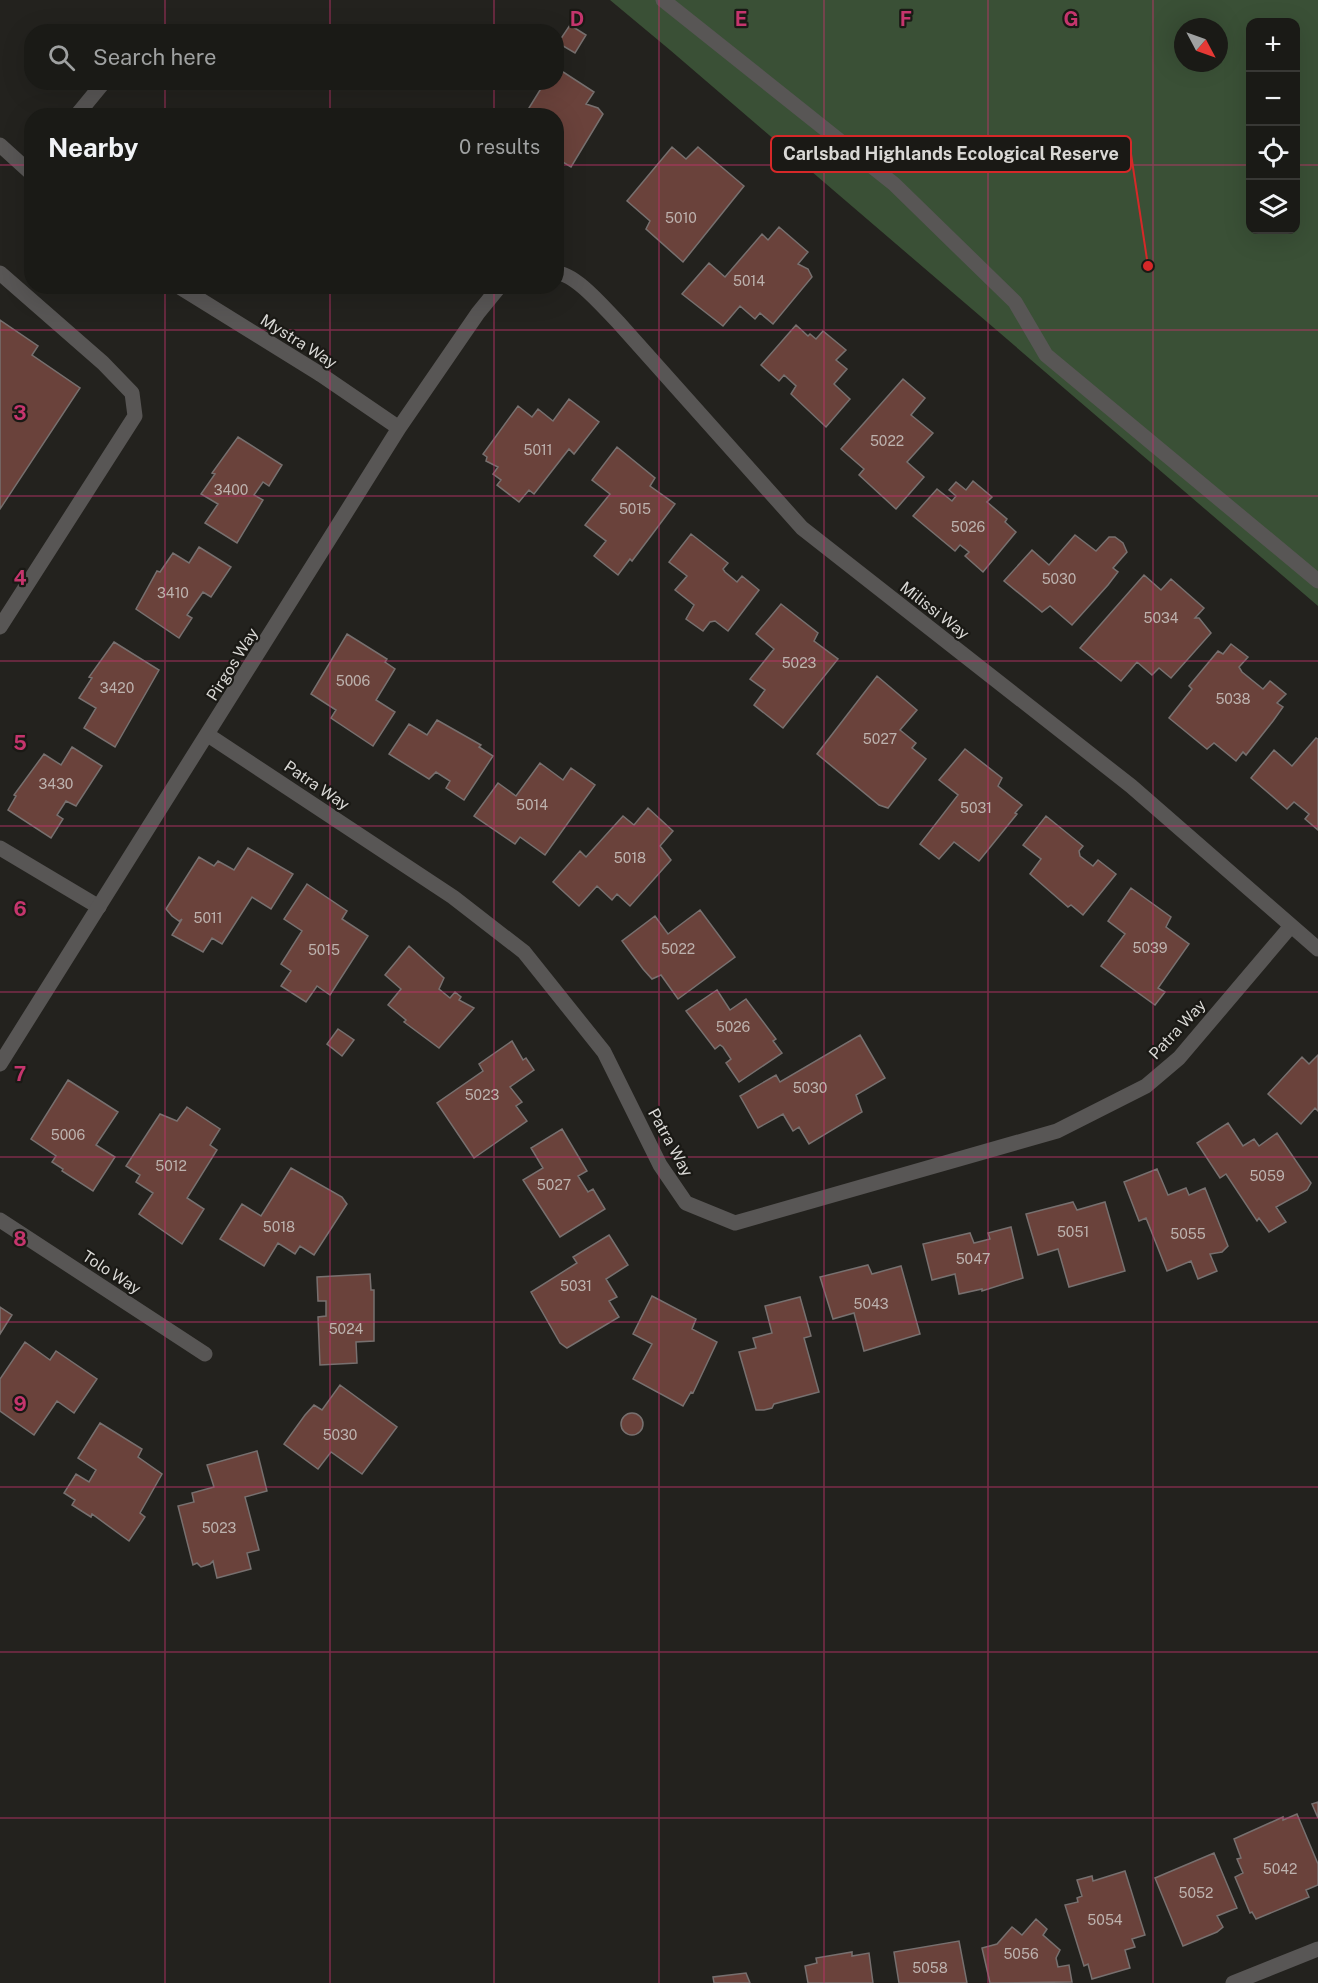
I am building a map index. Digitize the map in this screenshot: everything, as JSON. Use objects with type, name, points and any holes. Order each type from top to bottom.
[{"type":"street","points":[[674,2],[894,184],[1015,302],[1046,355],[1318,581]]},
{"type":"street","points":[[83,108],[97,90]]},
{"type":"street","points":[[0,145],[24,166]]},
{"type":"street","points":[[0,273],[103,363],[132,393],[135,416],[0,627]]},
{"type":"street","name":"Milissi Way","points":[[564,274],[587,291],[618,322],[802,528],[1131,786],[1318,949]]},
{"type":"street","name":"Mystra Way","points":[[191,294],[320,374],[399,428]]},
{"type":"street","name":"Pirgos Way","points":[[0,1064],[399,428],[493,294]]},
{"type":"street","name":"Patra Way","points":[[208,735],[453,897],[524,952],[604,1052],[660,1165],[686,1203],[735,1223],[1057,1131],[1146,1086],[1179,1058],[1291,926]]},
{"type":"street","points":[[0,848],[99,907]]},
{"type":"street","name":"Tolo Way","points":[[0,1220],[205,1354]]},
{"type":"street","points":[[1233,1983],[1318,1949]]},
{"type":"green space","points":[[610,0],[1318,0],[1318,606],[670,50]]},
{"type":"building","points":[[570,25],[586,35],[575,53],[564,47],[564,34]]},
{"type":"building","points":[[564,73],[594,92],[586,104],[598,108],[603,114],[571,167],[564,163],[564,108],[529,108],[540,90],[564,90]]},
{"type":"building","points":[[672,147],[686,159],[698,147],[744,186],[683,262],[646,229],[650,221],[627,201]]},
{"type":"building","points":[[779,227],[808,252],[798,264],[808,269],[812,277],[773,324],[760,313],[755,319],[740,306],[723,326],[682,294],[709,263],[725,277],[762,234],[768,240]]},
{"type":"building","points":[[0,320],[38,346],[32,355],[80,388],[0,509]]},
{"type":"building","points":[[796,325],[808,336],[810,334],[816,339],[823,331],[846,350],[836,360],[847,369],[834,384],[850,399],[826,427],[791,394],[796,386],[784,375],[779,381],[761,365]]},
{"type":"building","points":[[903,379],[925,398],[911,415],[933,433],[907,462],[924,477],[896,509],[859,475],[864,469],[841,449]]},
{"type":"building","points":[[569,399],[599,422],[574,454],[569,449],[534,494],[529,490],[519,502],[497,485],[501,480],[493,474],[498,467],[486,461],[487,457],[483,454],[518,406],[532,417],[538,409],[553,421]]},
{"type":"building","points":[[238,437],[282,465],[269,486],[263,482],[254,495],[263,500],[237,543],[205,523],[218,504],[201,494],[215,474],[212,473]]},
{"type":"building","points":[[617,447],[655,478],[650,486],[675,504],[632,561],[630,559],[618,575],[594,556],[606,541],[585,525],[610,494],[592,480]]},
{"type":"building","points":[[973,481],[992,497],[987,502],[1007,519],[1005,522],[1016,532],[983,572],[965,556],[969,552],[960,545],[955,551],[913,516],[937,489],[952,501],[956,496],[949,490],[956,482],[966,490]]},
{"type":"building","points":[[691,534],[728,563],[723,569],[737,582],[742,576],[759,590],[728,631],[715,621],[710,622],[703,631],[686,619],[694,605],[675,590],[687,576],[669,562]]},
{"type":"building","points":[[1075,535],[1096,551],[1109,537],[1115,537],[1123,543],[1127,552],[1113,568],[1118,572],[1072,625],[1050,606],[1042,612],[1004,581],[1032,550],[1049,565]]},
{"type":"building","points":[[199,547],[231,567],[211,597],[203,592],[187,615],[192,618],[179,638],[136,609],[157,571],[160,572],[173,553],[189,563]]},
{"type":"building","points":[[1144,575],[1161,590],[1171,579],[1204,608],[1195,618],[1199,618],[1211,633],[1171,678],[1159,668],[1152,675],[1137,662],[1121,681],[1080,648]]},
{"type":"building","points":[[781,604],[818,633],[814,641],[838,659],[783,728],[754,705],[765,690],[750,679],[774,649],[756,634]]},
{"type":"building","points":[[347,634],[387,659],[385,662],[395,669],[376,700],[395,712],[373,746],[331,718],[336,710],[311,694]]},
{"type":"building","points":[[114,642],[159,670],[115,747],[84,728],[96,708],[79,698],[92,678],[89,677]]},
{"type":"building","points":[[1231,644],[1248,657],[1239,667],[1242,672],[1263,689],[1270,681],[1286,694],[1277,703],[1283,707],[1273,721],[1246,755],[1243,752],[1236,761],[1214,743],[1207,749],[1169,718],[1192,689],[1189,686],[1218,651],[1223,654]]},
{"type":"building","points":[[877,676],[917,710],[900,730],[916,743],[912,748],[926,759],[888,808],[879,805],[817,754]]},
{"type":"building","points":[[437,720],[481,745],[479,747],[493,756],[464,800],[446,788],[450,781],[436,772],[429,779],[389,754],[409,724],[427,735]]},
{"type":"building","points":[[1316,738],[1318,739],[1318,830],[1305,819],[1309,814],[1294,802],[1287,809],[1251,778],[1274,750],[1292,766]]},
{"type":"building","points":[[72,747],[102,766],[76,806],[66,801],[57,815],[63,819],[51,838],[8,810],[16,796],[14,795],[44,754],[61,765]]},
{"type":"building","points":[[965,749],[1002,778],[998,786],[1022,805],[979,861],[954,842],[939,859],[920,844],[958,795],[939,780]]},
{"type":"building","points":[[540,763],[563,780],[571,768],[595,785],[545,855],[520,837],[515,844],[474,816],[498,783],[516,796]]},
{"type":"building","points":[[648,808],[673,831],[660,846],[671,860],[630,906],[617,894],[612,900],[597,886],[579,906],[553,882],[580,851],[586,857],[623,816],[634,825]]},
{"type":"building","points":[[1046,816],[1083,846],[1079,851],[1080,856],[1093,866],[1098,860],[1116,874],[1083,915],[1071,905],[1068,907],[1030,874],[1041,859],[1023,845]]},
{"type":"building","points":[[248,848],[293,874],[271,909],[252,897],[222,944],[212,938],[203,952],[172,935],[182,919],[179,921],[166,909],[199,857],[214,866],[218,861],[234,870]]},
{"type":"building","points":[[307,884],[347,911],[342,919],[368,936],[330,995],[317,986],[306,1002],[281,986],[291,971],[281,964],[302,931],[284,919]]},
{"type":"building","points":[[1131,888],[1171,917],[1166,927],[1189,944],[1158,988],[1165,992],[1155,1005],[1101,966],[1125,934],[1108,921]]},
{"type":"building","points":[[700,910],[735,957],[678,999],[661,975],[652,979],[622,941],[655,916],[668,934]]},
{"type":"building","points":[[409,946],[444,978],[439,989],[450,998],[455,992],[461,997],[459,1000],[474,1008],[439,1048],[404,1022],[406,1020],[388,1005],[401,989],[385,975]]},
{"type":"building","points":[[717,990],[730,1010],[746,999],[776,1039],[773,1041],[782,1053],[739,1082],[726,1063],[731,1059],[723,1047],[720,1045],[715,1049],[686,1011]]},
{"type":"building","points":[[338,1029],[354,1040],[342,1056],[327,1044]]},
{"type":"building","points":[[860,1035],[885,1078],[856,1095],[862,1112],[809,1144],[799,1127],[793,1131],[783,1114],[758,1128],[740,1096],[776,1075],[780,1082]]},
{"type":"building","points":[[512,1041],[523,1060],[526,1058],[534,1070],[510,1087],[522,1102],[516,1106],[527,1121],[474,1158],[437,1103],[483,1071],[479,1064]]},
{"type":"building","points":[[1318,1055],[1318,1111],[1315,1108],[1301,1124],[1268,1094],[1302,1057],[1309,1064]]},
{"type":"building","points":[[68,1080],[118,1112],[96,1145],[115,1157],[93,1191],[62,1171],[63,1169],[52,1162],[56,1156],[31,1139]]},
{"type":"building","points":[[187,1107],[220,1129],[210,1145],[217,1150],[187,1198],[204,1209],[182,1244],[139,1214],[153,1193],[136,1182],[140,1175],[126,1166],[160,1114],[177,1121]]},
{"type":"building","points":[[1228,1123],[1243,1146],[1254,1139],[1259,1146],[1277,1133],[1311,1183],[1307,1190],[1276,1207],[1286,1222],[1269,1232],[1259,1218],[1257,1221],[1226,1174],[1220,1178],[1197,1143]]},
{"type":"building","points":[[562,1129],[587,1171],[578,1176],[588,1192],[593,1189],[605,1209],[560,1237],[523,1180],[543,1168],[531,1148]]},
{"type":"building","points":[[291,1168],[342,1197],[347,1204],[314,1255],[300,1246],[295,1254],[278,1243],[264,1266],[220,1239],[242,1204],[261,1216]]},
{"type":"building","points":[[1157,1169],[1168,1195],[1186,1188],[1189,1195],[1205,1188],[1228,1246],[1222,1252],[1210,1254],[1217,1271],[1198,1279],[1191,1261],[1167,1271],[1146,1218],[1139,1221],[1124,1182]]},
{"type":"building","points":[[1073,1202],[1077,1210],[1105,1202],[1125,1271],[1069,1287],[1058,1249],[1038,1255],[1026,1214]]},
{"type":"building","points":[[1011,1227],[1023,1278],[982,1291],[982,1289],[959,1294],[955,1274],[932,1280],[923,1244],[970,1233],[974,1243],[990,1239],[988,1233]]},
{"type":"building","points":[[609,1235],[628,1265],[606,1279],[617,1297],[609,1301],[619,1317],[567,1348],[560,1343],[531,1292],[577,1263],[573,1257]]},
{"type":"building","points":[[868,1265],[872,1274],[901,1266],[920,1334],[864,1351],[854,1313],[833,1319],[820,1277]]},
{"type":"building","points":[[370,1274],[371,1290],[374,1290],[374,1341],[356,1342],[357,1363],[320,1365],[318,1317],[326,1316],[326,1301],[318,1301],[317,1277]]},
{"type":"building","points":[[652,1296],[696,1319],[692,1329],[717,1342],[693,1393],[691,1392],[683,1406],[633,1379],[652,1344],[633,1334]]},
{"type":"building","points":[[800,1297],[811,1336],[804,1338],[819,1392],[774,1404],[772,1408],[756,1410],[739,1352],[756,1348],[753,1338],[772,1333],[765,1306]]},
{"type":"building","points":[[0,1307],[12,1315],[0,1334]]},
{"type":"building","points":[[25,1342],[50,1360],[56,1351],[97,1379],[74,1413],[57,1401],[34,1435],[0,1411],[0,1379]]},
{"type":"building","points":[[340,1385],[397,1427],[362,1474],[331,1452],[318,1469],[284,1444],[314,1405],[322,1410]]},
{"type":"building","points":[[632,1413],[640,1416],[643,1424],[640,1432],[632,1435],[624,1432],[621,1424],[624,1416]]},
{"type":"building","points":[[100,1423],[142,1449],[138,1457],[162,1474],[140,1513],[145,1517],[129,1541],[92,1514],[91,1517],[72,1505],[75,1500],[64,1493],[76,1474],[89,1482],[96,1470],[78,1458]]},
{"type":"building","points":[[257,1451],[267,1491],[245,1497],[259,1550],[247,1553],[251,1569],[217,1578],[213,1561],[201,1567],[197,1563],[193,1565],[178,1506],[194,1502],[192,1493],[214,1487],[207,1465]]},
{"type":"building","points":[[1318,1802],[1318,1818],[1312,1804]]},
{"type":"building","points":[[1297,1814],[1318,1864],[1318,1885],[1306,1890],[1309,1897],[1256,1919],[1252,1912],[1250,1913],[1235,1877],[1243,1873],[1237,1859],[1241,1858],[1234,1839],[1283,1817],[1283,1820]]},
{"type":"building","points":[[1214,1853],[1237,1908],[1217,1916],[1223,1927],[1217,1932],[1183,1946],[1155,1878]]},
{"type":"building","points":[[1125,1871],[1145,1935],[1132,1939],[1135,1947],[1125,1950],[1130,1968],[1092,1979],[1088,1964],[1084,1966],[1065,1905],[1078,1902],[1077,1898],[1082,1896],[1077,1880],[1092,1876],[1093,1881]]},
{"type":"building","points":[[1036,1919],[1047,1929],[1043,1935],[1060,1950],[1056,1958],[1058,1967],[1069,1965],[1072,1982],[990,1983],[982,1948],[997,1944],[1012,1927],[1022,1935]]},
{"type":"building","points":[[959,1941],[967,1983],[899,1983],[894,1952]]},
{"type":"building","points":[[852,1952],[852,1956],[869,1953],[873,1983],[808,1983],[805,1966],[817,1963],[816,1958]]},
{"type":"building","points":[[746,1973],[750,1983],[714,1983],[713,1977]]},
{"type":"place","name":"Carlsbad Highlands Ecological Reserve","points":[[1148,266]]}]
